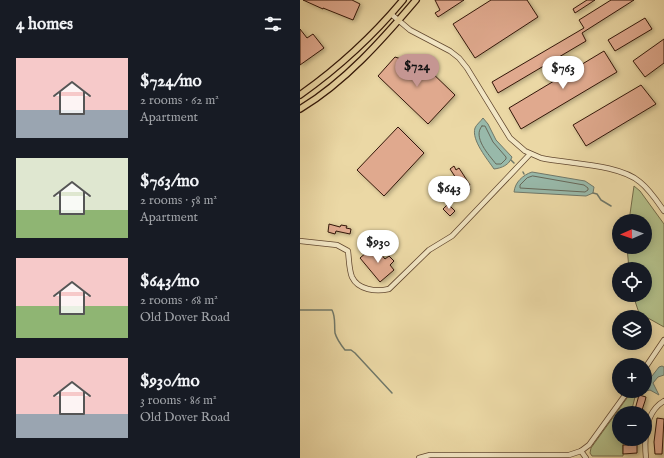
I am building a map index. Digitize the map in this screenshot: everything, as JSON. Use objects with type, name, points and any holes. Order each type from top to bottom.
[{"type":"main road","points":[[300,95],[324,78],[348,57],[403,0]]},
{"type":"main road","points":[[300,109],[323,93],[350,70],[398,21],[416,0]]},
{"type":"street","points":[[391,14],[416,34],[450,51],[463,62],[506,133],[518,146],[530,154],[546,159],[613,169],[629,174],[647,188],[664,211]]},
{"type":"street","points":[[300,241],[337,245],[348,251],[351,276],[356,284],[365,288],[381,291],[389,289],[429,250],[452,236],[530,154]]},
{"type":"street","points":[[652,358],[664,340]]},
{"type":"street","points":[[420,458],[430,455],[569,456],[581,451],[589,445],[623,398]]},
{"type":"street","points":[[646,458],[645,438],[651,412],[655,407],[664,401]]},
{"type":"street","points":[[581,451],[586,458]]},
{"type":"green space","points":[[634,186],[640,191],[664,224],[664,327],[652,320],[652,310],[638,310],[635,302],[652,302],[652,262],[628,262],[628,254],[652,254],[652,214],[630,214]]},
{"type":"green space","points":[[627,398],[635,398],[633,406],[621,406]]},
{"type":"green space","points":[[612,419],[612,446],[623,446],[623,456],[592,456],[590,453],[591,448]]},
{"type":"water","points":[[483,118],[488,124],[496,140],[512,157],[507,164],[502,167],[494,169],[484,155],[475,138],[475,128]]},
{"type":"water","points":[[532,172],[585,181],[594,187],[593,193],[586,196],[514,192],[520,179]]},
{"type":"water","points":[[659,367],[664,367],[664,375],[658,377],[653,383],[659,395],[652,391],[652,376]]},
{"type":"building","points":[[303,0],[352,0],[360,4],[353,20]]},
{"type":"building","points":[[435,0],[464,0],[438,17],[435,13],[440,10]]},
{"type":"building","points":[[491,0],[527,0],[538,17],[475,58],[453,24]]},
{"type":"building","points":[[587,0],[595,0],[575,13],[573,9]]},
{"type":"building","points":[[611,0],[634,0],[582,33],[586,41],[498,93],[492,82],[584,28],[579,20]]},
{"type":"building","points":[[645,18],[652,29],[615,51],[608,40]]},
{"type":"building","points":[[300,29],[307,38],[313,34],[324,48],[300,65]]},
{"type":"building","points":[[664,39],[664,63],[645,77],[633,61]]},
{"type":"building","points":[[604,51],[617,72],[521,129],[509,108]]},
{"type":"building","points":[[395,57],[426,67],[455,95],[428,124],[378,76]]},
{"type":"building","points":[[641,85],[656,104],[586,146],[573,125]]},
{"type":"building","points":[[398,127],[424,153],[384,196],[357,170]]},
{"type":"building","points":[[454,166],[456,170],[459,168],[470,185],[468,186],[470,190],[466,193],[450,169]]},
{"type":"building","points":[[448,204],[455,211],[450,216],[443,209]]},
{"type":"building","points":[[329,224],[340,227],[341,225],[347,226],[346,228],[351,229],[350,234],[336,231],[335,234],[328,232]]},
{"type":"building","points":[[374,246],[385,259],[389,256],[394,261],[390,265],[394,270],[380,282],[360,258]]},
{"type":"building","points":[[638,398],[646,398],[643,406],[636,406]]},
{"type":"building","points":[[657,418],[664,419],[662,454],[655,454],[654,442]]},
{"type":"building","points":[[623,446],[637,446],[637,453],[623,454]]},
{"type":"waterway","points":[[511,160],[514,163]]},
{"type":"waterway","points":[[593,193],[597,194],[601,200],[611,206]]},
{"type":"waterway","points":[[300,310],[332,310],[335,333],[345,350],[351,350],[355,353],[392,393]]}]
